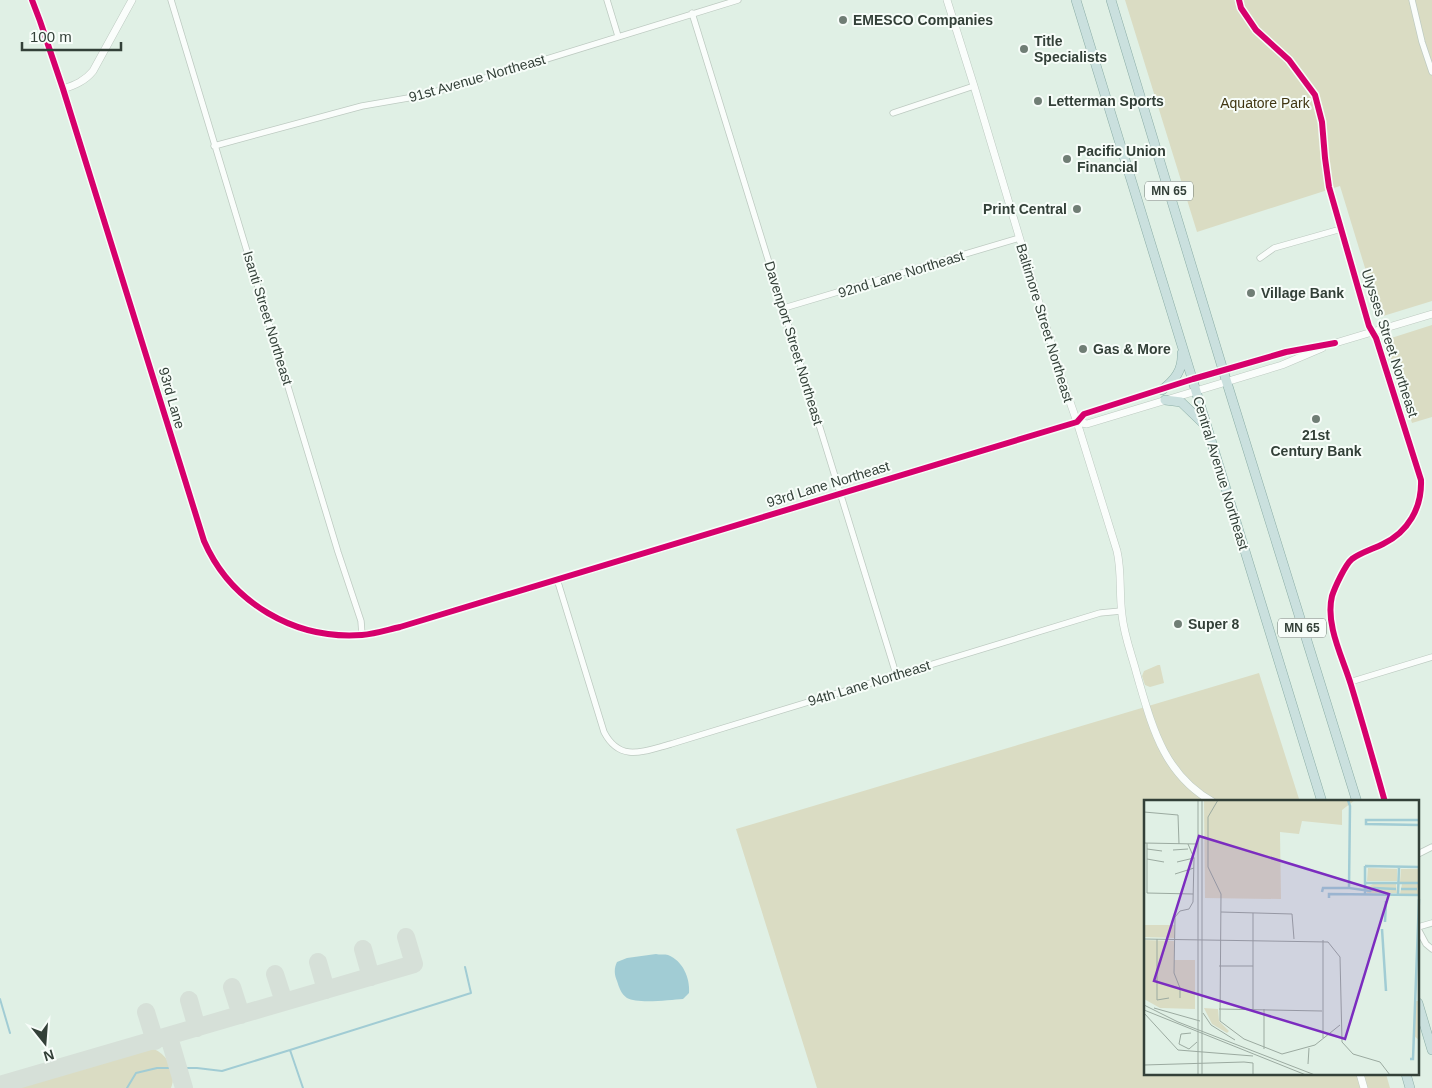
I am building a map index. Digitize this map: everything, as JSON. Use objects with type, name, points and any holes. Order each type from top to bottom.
[{"type":"highway","name":"Central Avenue Northeast","points":[[1076,0],[1321,800]]},
{"type":"highway","name":"MN 65","points":[[1111,0],[1356,800]]},
{"type":"highway","points":[[1162,390],[1178,376],[1182,360],[1181,341]]},
{"type":"highway","points":[[1165,400],[1181,402],[1208,429]]},
{"type":"highway","points":[[1420,1008],[1429,1031],[1432,1050]]},
{"type":"street","name":"93rd Lane","points":[[32,0],[63,89],[200,530],[208,550],[221,571],[237,590],[274,617],[290,625],[322,634],[338,636],[383,632],[438,616]]},
{"type":"street","points":[[63,89],[85,80],[93,71],[132,0]]},
{"type":"street","name":"Isanti Street Northeast","points":[[171,0],[338,552],[361,621],[362,635]]},
{"type":"street","points":[[607,0],[618,36]]},
{"type":"street","name":"91st Avenue Northeast","points":[[214,146],[362,106],[414,97],[469,83],[738,0]]},
{"type":"street","name":"Baltimore Street Northeast","points":[[947,0],[1018,238],[1117,551],[1126,637],[1160,745],[1170,763],[1185,781],[1210,800]]},
{"type":"street","name":"Ulysses Street Northeast","points":[[1239,0],[1241,8],[1256,30],[1289,60],[1315,95],[1322,122],[1329,187],[1371,332],[1376,338],[1421,480],[1422,487],[1414,517],[1402,531],[1384,544],[1352,559],[1332,598],[1332,625],[1384,800]]},
{"type":"street","points":[[1412,0],[1422,42],[1432,72]]},
{"type":"street","name":"Davenport Street Northeast","points":[[692,13],[896,674]]},
{"type":"street","points":[[893,113],[974,86]]},
{"type":"street","points":[[1260,258],[1274,248],[1341,229]]},
{"type":"street","name":"92nd Lane Northeast","points":[[784,308],[874,283],[1018,238]]},
{"type":"street","points":[[1335,343],[1432,314]]},
{"type":"street","name":"93rd Lane Northeast","points":[[1077,422],[1084,414],[1193,379],[1286,352],[1335,343]]},
{"type":"street","name":"93rd Lane Northeast","points":[[438,616],[1077,422],[1087,424],[1227,383],[1282,365],[1335,343]]},
{"type":"street","name":"94th Lane Northeast","points":[[557,579],[604,732],[612,745],[617,749],[635,752],[651,749],[1100,613],[1122,611]]},
{"type":"street","points":[[1350,682],[1432,657]]},
{"type":"street","points":[[1420,853],[1432,847]]},
{"type":"street","points":[[1420,927],[1432,923]]},
{"type":"street","points":[[1420,932],[1426,944],[1432,949]]},
{"type":"green space","name":"Aquatore Park","points":[[1125,0],[1432,0],[1432,301],[1380,317],[1340,186],[1197,232]]},
{"type":"green space","points":[[1432,325],[1432,417],[1412,423],[1385,340]]},
{"type":"green space","points":[[1160,665],[1164,683],[1150,687],[1145,685],[1142,676],[1144,671]]},
{"type":"green space","points":[[1259,673],[1299,800],[1144,800],[1144,1076],[1387,1076],[1390,1088],[817,1088],[736,829]]},
{"type":"green space","points":[[154,1049],[168,1060],[173,1077],[171,1088],[15,1088],[147,1050]]},
{"type":"water","points":[[656,954],[668,955],[678,961],[687,976],[689,993],[683,999],[646,1001],[627,998],[620,990],[615,976],[617,962],[627,958]]},
{"type":"waterway","points":[[290,1050],[471,993],[465,967]]},
{"type":"waterway","points":[[0,999],[10,1033]]},
{"type":"waterway","points":[[127,1088],[136,1073],[157,1068],[197,1068],[222,1071],[290,1050],[303,1088]]},
{"type":"taxiway","points":[[0,1085],[414,964],[406,937]]},
{"type":"taxiway","points":[[363,949],[371,977]]},
{"type":"taxiway","points":[[318,962],[326,990]]},
{"type":"taxiway","points":[[275,974],[284,1002]]},
{"type":"taxiway","points":[[232,987],[241,1015]]},
{"type":"taxiway","points":[[189,1000],[197,1028]]},
{"type":"taxiway","points":[[146,1012],[155,1041]]},
{"type":"taxiway","points":[[169,1037],[184,1088]]},
{"type":"cycle path","points":[[32,0],[63,89],[204,541],[216,563],[231,583],[248,599],[268,613],[290,624],[313,631],[337,635],[362,635],[400,627],[1077,422],[1084,414],[1193,379],[1286,352],[1335,343]]},
{"type":"cycle path","points":[[1239,0],[1241,8],[1256,30],[1289,60],[1315,95],[1322,122],[1329,187],[1369,326],[1376,338],[1421,480],[1419,500],[1412,518],[1400,533],[1392,539],[1352,559],[1338,582],[1330,607],[1336,641],[1351,685],[1384,800]]},
{"type":"place","name":"EMESCO Companies","points":[[843,20]]},
{"type":"place","name":"Title Specialists","points":[[1024,49]]},
{"type":"place","name":"Letterman Sports","points":[[1038,101]]},
{"type":"place","name":"Pacific Union Financial","points":[[1067,159]]},
{"type":"place","name":"Print Central","points":[[1077,209]]},
{"type":"place","name":"Village Bank","points":[[1251,293]]},
{"type":"place","name":"Gas & More","points":[[1083,349]]},
{"type":"place","name":"21st Century Bank","points":[[1316,419]]},
{"type":"place","name":"Super 8","points":[[1178,624]]}]
